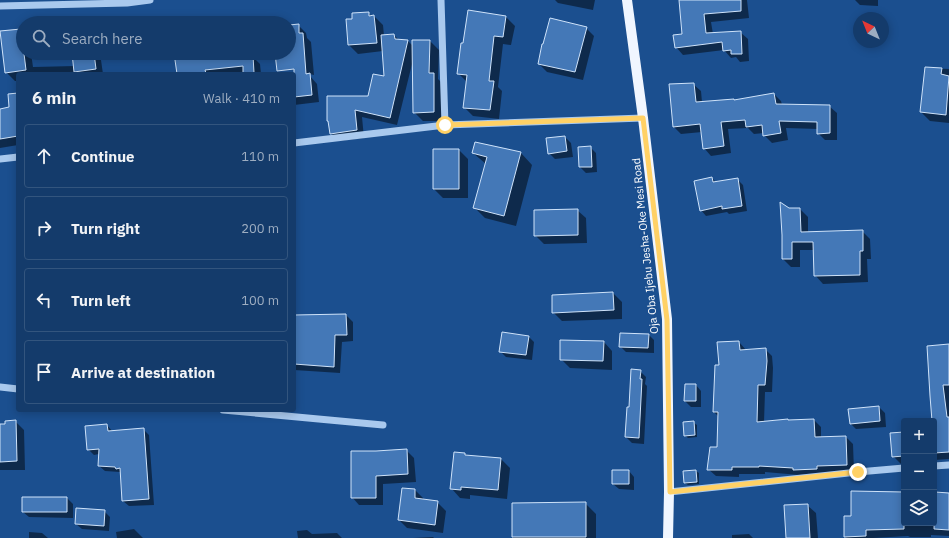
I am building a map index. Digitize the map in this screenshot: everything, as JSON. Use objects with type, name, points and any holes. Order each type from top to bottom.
[{"type":"main road","name":"Oja Oba Ijebu Jesha-Oke Mesi Road","points":[[627,0],[643,118],[667,320],[670,492],[668,538]]},
{"type":"street","points":[[0,6],[127,3],[150,0]]},
{"type":"street","points":[[441,0],[445,125]]},
{"type":"street","points":[[296,143],[445,125],[643,118]]},
{"type":"street","points":[[0,159],[16,157]]},
{"type":"street","points":[[0,387],[16,389]]},
{"type":"street","points":[[244,412],[383,425]]},
{"type":"street","points":[[937,466],[949,465]]},
{"type":"street","points":[[670,492],[901,468]]},
{"type":"building","points":[[679,0],[741,0],[741,11],[704,14],[706,33],[741,31],[742,54],[731,54],[731,50],[723,51],[722,42],[675,48],[673,35],[682,34]]},
{"type":"building","points":[[468,10],[506,16],[503,37],[494,36],[489,81],[494,81],[490,110],[463,108],[467,75],[457,74],[461,43],[463,43]]},
{"type":"building","points":[[369,12],[369,16],[374,15],[377,43],[348,45],[346,19],[352,19],[352,13]]},
{"type":"building","points":[[550,18],[587,27],[575,72],[538,64]]},
{"type":"building","points":[[296,24],[299,24],[299,33],[303,33],[306,74],[310,73],[312,95],[296,97],[296,72],[294,72],[294,69],[277,71],[276,60],[296,60]]},
{"type":"building","points":[[16,29],[16,60],[25,60],[26,70],[5,73],[0,31]]},
{"type":"building","points":[[394,34],[395,39],[408,40],[390,118],[355,110],[357,130],[330,134],[327,121],[327,96],[368,96],[373,74],[384,76],[381,35]]},
{"type":"building","points":[[412,40],[430,40],[429,73],[434,73],[434,112],[413,113]]},
{"type":"building","points":[[73,60],[95,60],[96,69],[74,72]]},
{"type":"building","points":[[175,60],[253,60],[254,72],[243,72],[243,66],[205,70],[206,72],[177,72]]},
{"type":"building","points":[[925,67],[942,68],[941,74],[949,76],[946,115],[920,112]]},
{"type":"building","points":[[694,83],[696,102],[734,100],[774,93],[776,104],[830,105],[830,133],[817,134],[817,122],[779,121],[781,133],[763,136],[762,125],[746,127],[745,120],[721,122],[724,146],[703,149],[700,124],[673,127],[669,84]]},
{"type":"building","points":[[16,93],[16,136],[0,139],[0,109],[9,107],[8,94]]},
{"type":"building","points":[[565,136],[567,151],[548,154],[546,138]]},
{"type":"building","points":[[475,142],[521,152],[504,216],[473,208],[487,157],[472,153]]},
{"type":"building","points":[[591,146],[592,167],[579,167],[578,147]]},
{"type":"building","points":[[433,149],[459,149],[459,189],[433,189]]},
{"type":"building","points":[[712,177],[713,182],[738,178],[742,206],[722,209],[722,206],[700,211],[694,181]]},
{"type":"building","points":[[780,202],[789,208],[800,208],[801,232],[863,230],[863,251],[860,251],[860,275],[814,276],[813,242],[792,242],[792,259],[782,259]]},
{"type":"building","points":[[578,209],[578,235],[534,236],[534,210]]},
{"type":"building","points":[[613,292],[614,310],[552,313],[552,295]]},
{"type":"building","points":[[346,314],[347,335],[335,335],[334,367],[296,364],[296,315]]},
{"type":"building","points":[[502,332],[529,336],[526,355],[499,352]]},
{"type":"building","points":[[620,333],[649,334],[648,348],[619,347]]},
{"type":"building","points":[[560,340],[604,341],[603,361],[560,360]]},
{"type":"building","points":[[739,341],[740,350],[766,348],[767,361],[765,385],[758,385],[757,422],[788,419],[814,419],[815,437],[846,436],[847,465],[817,466],[817,469],[793,470],[793,468],[759,466],[732,467],[732,470],[707,470],[710,447],[717,447],[718,412],[713,412],[715,365],[719,365],[717,342]]},
{"type":"building","points":[[949,344],[949,385],[943,385],[947,417],[949,417],[949,452],[937,453],[937,418],[932,418],[927,346]]},
{"type":"building","points":[[631,369],[641,370],[640,379],[642,379],[639,438],[625,437],[627,407],[629,407]]},
{"type":"building","points":[[685,384],[696,384],[696,401],[684,401]]},
{"type":"building","points":[[879,406],[880,421],[850,424],[848,409]]},
{"type":"building","points":[[16,420],[17,461],[0,462],[0,424],[5,424],[5,421]]},
{"type":"building","points":[[694,421],[695,435],[684,436],[683,422]]},
{"type":"building","points":[[107,424],[108,431],[144,428],[149,499],[122,501],[120,468],[116,469],[115,467],[98,466],[99,449],[87,450],[85,426]]},
{"type":"building","points":[[901,432],[901,456],[892,457],[890,433]]},
{"type":"building","points":[[407,449],[408,474],[376,476],[376,498],[351,498],[351,451]]},
{"type":"building","points":[[454,452],[465,453],[465,455],[501,458],[498,490],[461,487],[461,490],[450,489]]},
{"type":"building","points":[[612,470],[629,470],[629,484],[612,484]]},
{"type":"building","points":[[696,470],[697,482],[684,483],[683,471]]},
{"type":"building","points":[[402,488],[415,489],[415,498],[438,501],[435,525],[398,520]]},
{"type":"building","points":[[851,491],[901,492],[901,526],[904,526],[904,529],[866,530],[866,536],[844,537],[844,516],[851,516]]},
{"type":"building","points":[[937,492],[949,493],[949,530],[934,529],[934,526],[937,526]]},
{"type":"building","points":[[22,497],[67,497],[67,512],[22,512]]},
{"type":"building","points":[[586,502],[586,537],[512,537],[512,503]]},
{"type":"building","points":[[808,504],[810,538],[786,538],[784,505]]},
{"type":"building","points":[[76,508],[105,510],[104,526],[75,524]]},
{"type":"route","points":[[445,125],[643,118],[667,320],[670,492],[858,472]]}]
